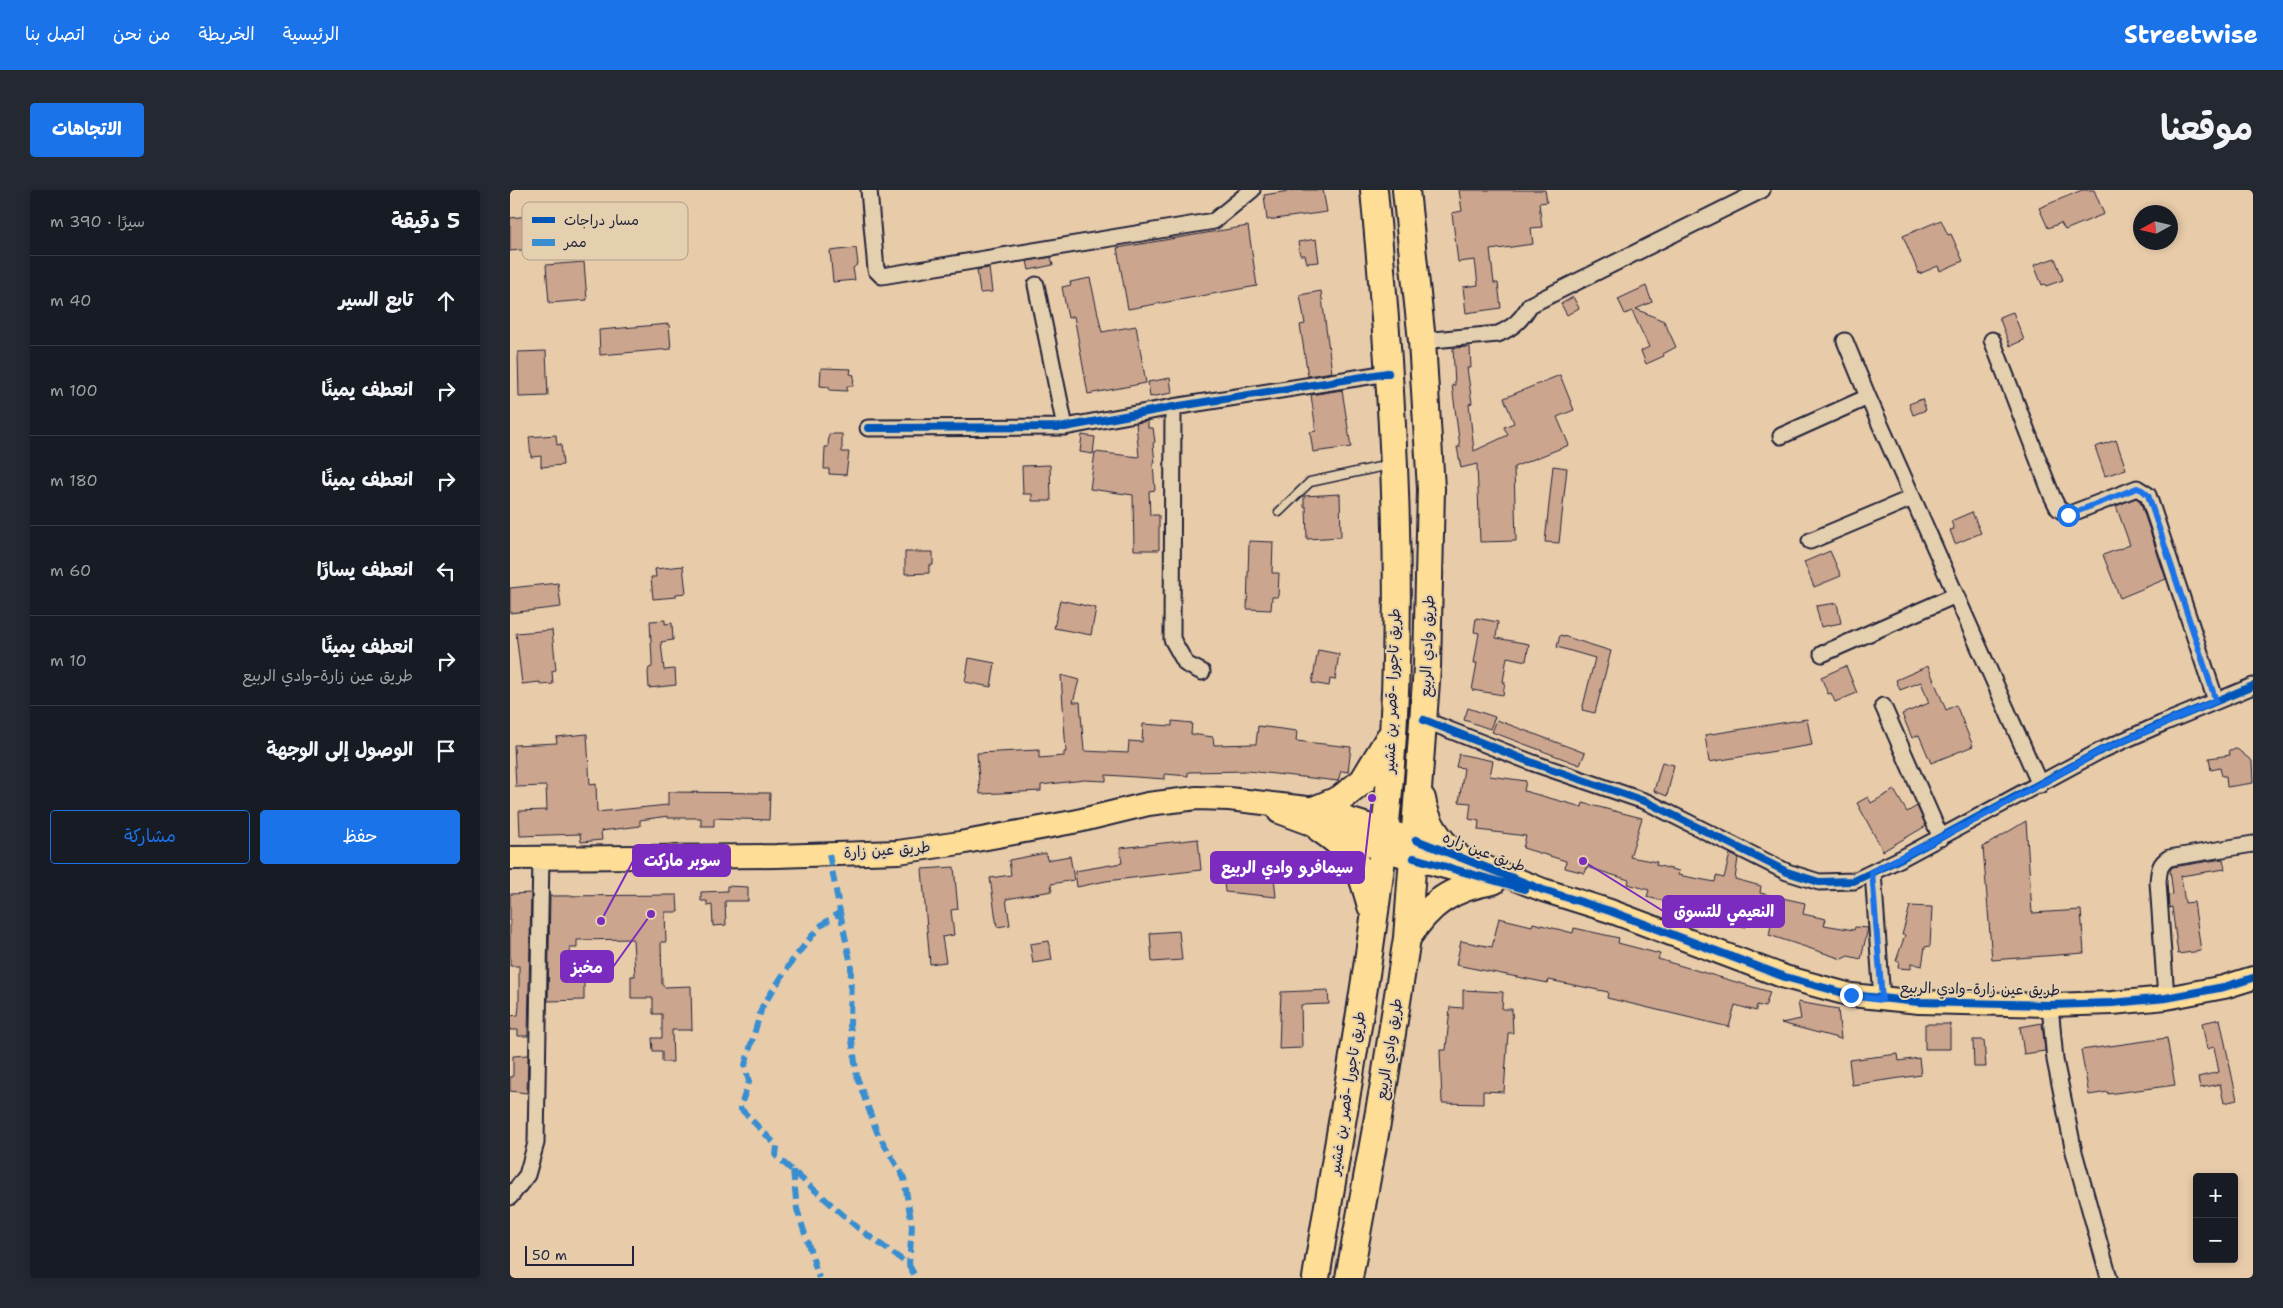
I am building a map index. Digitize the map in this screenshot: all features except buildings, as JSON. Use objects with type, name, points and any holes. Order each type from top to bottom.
[{"type":"highway","name":"طريق تاجورا -قصر بن غشير","points":[[1316,1278],[1374,917],[1384,841],[1392,733],[1397,546],[1394,464],[1374,190]]},
{"type":"highway","name":"طريق وادي الربيع","points":[[1349,1278],[1384,1084],[1407,938],[1424,720],[1431,497],[1422,341],[1406,190]]},
{"type":"highway","points":[[1374,917],[1362,874],[1353,856],[1318,819],[1363,781],[1392,733]]},
{"type":"highway","points":[[1419,783],[1426,815],[1431,826],[1446,846],[1455,854]]},
{"type":"highway","points":[[1407,938],[1419,920],[1434,904],[1452,892],[1472,885],[1493,881]]},
{"type":"main road","name":"طريق عين زارة","points":[[510,858],[541,856],[776,856],[898,852],[960,843],[1078,821],[1148,804],[1197,798],[1258,801]]},
{"type":"main road","name":"طريق عين زاره","points":[[1258,801],[1384,841],[1415,849],[1455,854],[1543,890]]},
{"type":"main road","points":[[1415,849],[1493,881],[1528,890],[1543,890]]},
{"type":"main road","name":"طريق عين زارة-وادي الربيع","points":[[1543,890],[1610,911],[1785,977],[1843,993],[1882,1000],[2050,1005],[2166,998],[2224,987],[2253,978]]},
{"type":"street","points":[[868,190],[876,270],[882,276],[1214,221],[1252,190]]},
{"type":"street","points":[[1422,341],[1498,334],[1519,322],[1530,305],[1731,197],[1762,190]]},
{"type":"street","points":[[1036,286],[1065,427]]},
{"type":"street","points":[[1992,340],[2052,496],[2062,512],[2068,515],[2137,488],[2148,495],[2216,701]]},
{"type":"street","points":[[1845,341],[1912,498],[2040,785]]},
{"type":"street","points":[[868,428],[1065,427],[1173,407],[1388,373]]},
{"type":"street","points":[[1781,436],[1868,397]]},
{"type":"street","points":[[1173,407],[1172,638],[1186,664],[1202,672]]},
{"type":"street","points":[[1810,541],[1912,498]]},
{"type":"street","points":[[1822,654],[1956,594]]},
{"type":"street","points":[[1424,720],[1533,762],[1647,802],[1787,872],[1818,882],[1854,880],[1872,872],[2040,785],[2100,751],[2253,686]]},
{"type":"street","points":[[1882,706],[1940,838]]},
{"type":"street","points":[[2166,998],[2158,882],[2162,862],[2169,858],[2253,844]]},
{"type":"street","points":[[510,1197],[527,1175],[532,1164],[536,1142],[541,856]]},
{"type":"street","points":[[1872,872],[1882,1000]]},
{"type":"street","points":[[2050,1005],[2054,1060],[2074,1152],[2109,1278]]},
{"type":"lane","points":[[1279,512],[1310,482],[1394,464]]},
{"type":"marked path","points":[[829,854],[840,912],[819,927],[792,961],[762,1007],[745,1065],[749,1082],[740,1108],[777,1146],[776,1156],[858,1228],[909,1265],[916,1278]]},
{"type":"marked path","points":[[840,912],[851,965],[850,1025],[857,1077],[877,1132],[904,1178],[912,1226],[909,1265]]},
{"type":"marked path","points":[[793,1170],[797,1209],[819,1278]]},
{"type":"cycle path","points":[[868,428],[1065,427],[1173,407],[1388,373]]},
{"type":"cycle path","points":[[1424,720],[1533,763],[1647,802],[1787,872],[1819,882],[1854,881],[1900,859],[2100,751],[2253,686]]},
{"type":"cycle path","points":[[1416,840],[1543,890],[1610,911],[1785,977],[1851,995],[1919,1002],[2050,1005],[2112,1003],[2166,998],[2224,987],[2253,978]]},
{"type":"cycle path","points":[[1414,858],[1525,889]]},
{"type":"place","name":"سيمافرو وادي الربيع","points":[[1372,798]]},
{"type":"place","name":"النعيمي للتسوق","points":[[1583,861]]},
{"type":"place","name":"مخبز","points":[[651,914]]},
{"type":"place","name":"سوبر ماركت","points":[[601,921]]},
{"type":"route","points":[[1851,995],[1882,1000],[1872,872],[1979,818],[2100,751],[2216,701],[2148,495],[2137,488],[2068,515]]}]
